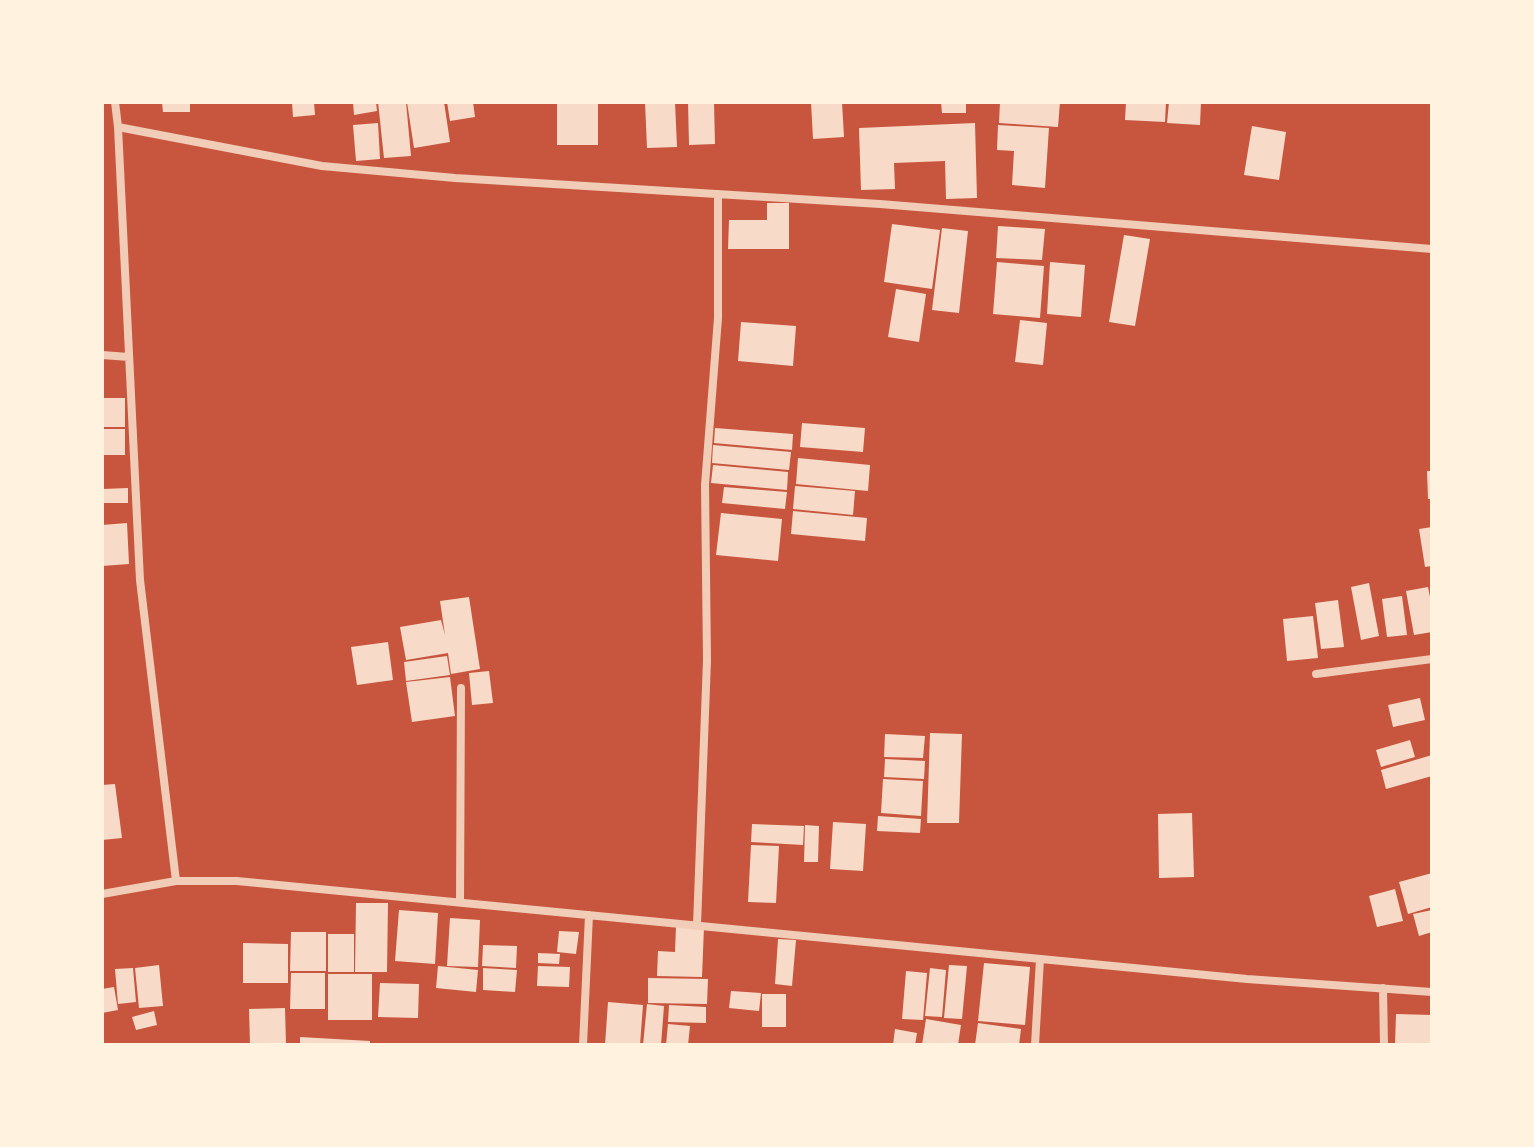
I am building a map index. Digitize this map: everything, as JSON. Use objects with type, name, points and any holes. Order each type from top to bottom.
[{"type":"street","points":[[115,102],[140,580],[176,881]]},
{"type":"street","points":[[118,127],[322,166],[455,178],[880,204],[1432,249]]},
{"type":"street","points":[[697,925],[707,660],[705,485],[718,318],[718,194]]},
{"type":"street","points":[[102,355],[129,357]]},
{"type":"street","points":[[1316,674],[1432,659]]},
{"type":"street","points":[[460,902],[461,688]]},
{"type":"street","points":[[102,894],[176,881],[237,881],[1247,979],[1432,992]]},
{"type":"street","points":[[583,1045],[589,915]]},
{"type":"street","points":[[1035,1045],[1040,959]]},
{"type":"street","points":[[1383,988],[1384,1045]]},
{"type":"building","points":[[162,102],[190,102],[190,112],[163,112]]},
{"type":"building","points":[[292,102],[314,102],[315,115],[293,117]]},
{"type":"building","points":[[353,102],[376,102],[377,111],[354,115]]},
{"type":"building","points":[[378,102],[406,102],[411,156],[384,158]]},
{"type":"building","points":[[407,102],[444,102],[450,142],[414,148]]},
{"type":"building","points":[[447,102],[473,102],[475,117],[450,121]]},
{"type":"building","points":[[557,102],[598,102],[598,145],[557,145]]},
{"type":"building","points":[[645,102],[675,102],[677,147],[647,148]]},
{"type":"building","points":[[688,102],[714,102],[715,144],[689,145]]},
{"type":"building","points":[[811,102],[842,102],[844,137],[813,139]]},
{"type":"building","points":[[941,102],[966,102],[966,113],[942,113]]},
{"type":"building","points":[[1000,102],[1060,102],[1058,127],[999,123]]},
{"type":"building","points":[[1126,102],[1166,102],[1165,122],[1125,120]]},
{"type":"building","points":[[1169,102],[1201,102],[1200,125],[1167,123]]},
{"type":"building","points":[[378,123],[380,159],[356,161],[353,125]]},
{"type":"building","points":[[975,123],[977,198],[946,199],[945,161],[894,163],[895,189],[861,190],[859,128]]},
{"type":"building","points":[[998,125],[1049,128],[1045,188],[1012,185],[1014,151],[997,150]]},
{"type":"building","points":[[1252,126],[1286,132],[1279,180],[1244,175]]},
{"type":"building","points":[[767,203],[789,203],[789,249],[728,249],[729,220],[767,220]]},
{"type":"building","points":[[892,224],[940,230],[932,289],[884,282]]},
{"type":"building","points":[[998,226],[1045,229],[1042,260],[996,258]]},
{"type":"building","points":[[942,228],[968,231],[959,313],[932,310]]},
{"type":"building","points":[[1124,235],[1150,239],[1135,326],[1109,322]]},
{"type":"building","points":[[997,262],[1044,266],[1040,318],[993,314]]},
{"type":"building","points":[[1050,262],[1085,265],[1081,317],[1047,314]]},
{"type":"building","points":[[896,289],[926,294],[919,342],[888,337]]},
{"type":"building","points":[[1020,320],[1047,323],[1043,365],[1015,362]]},
{"type":"building","points":[[741,322],[796,326],[793,366],[738,361]]},
{"type":"building","points":[[102,398],[125,398],[125,427],[102,427]]},
{"type":"building","points":[[802,423],[865,428],[863,452],[800,447]]},
{"type":"building","points":[[715,428],[793,434],[792,450],[714,443]]},
{"type":"building","points":[[102,429],[125,429],[125,455],[102,455]]},
{"type":"building","points":[[713,445],[791,452],[789,470],[712,463]]},
{"type":"building","points":[[798,458],[870,465],[868,491],[796,484]]},
{"type":"building","points":[[713,465],[788,472],[787,490],[711,483]]},
{"type":"building","points":[[1427,471],[1432,471],[1432,499],[1428,499]]},
{"type":"building","points":[[795,486],[855,491],[853,515],[793,509]]},
{"type":"building","points":[[724,487],[787,492],[785,509],[722,503]]},
{"type":"building","points":[[128,488],[128,503],[102,503],[102,489]]},
{"type":"building","points":[[793,511],[867,518],[865,541],[791,534]]},
{"type":"building","points":[[721,513],[782,519],[778,561],[716,555]]},
{"type":"building","points":[[127,523],[129,564],[102,566],[102,525]]},
{"type":"building","points":[[1432,527],[1432,566],[1425,567],[1419,529]]},
{"type":"building","points":[[1369,583],[1379,636],[1361,640],[1351,587]]},
{"type":"building","points":[[1428,587],[1432,632],[1414,635],[1406,591]]},
{"type":"building","points":[[1402,596],[1407,635],[1387,637],[1382,599]]},
{"type":"building","points":[[469,597],[480,669],[451,674],[448,653],[406,660],[400,627],[441,620],[445,635],[440,601]]},
{"type":"building","points":[[1338,600],[1344,647],[1321,649],[1315,603]]},
{"type":"building","points":[[1313,616],[1318,658],[1287,661],[1283,619]]},
{"type":"building","points":[[388,642],[393,680],[357,685],[351,647]]},
{"type":"building","points":[[447,656],[450,675],[406,681],[404,662]]},
{"type":"building","points":[[489,671],[493,703],[472,705],[469,673]]},
{"type":"building","points":[[450,677],[455,716],[412,722],[406,682]]},
{"type":"building","points":[[1420,698],[1425,720],[1393,727],[1388,705]]},
{"type":"building","points":[[930,733],[962,734],[959,823],[927,823]]},
{"type":"building","points":[[885,734],[925,736],[923,758],[884,757]]},
{"type":"building","points":[[1410,740],[1415,757],[1381,767],[1376,750]]},
{"type":"building","points":[[1432,755],[1432,776],[1386,789],[1381,770]]},
{"type":"building","points":[[885,759],[925,761],[924,779],[884,777]]},
{"type":"building","points":[[883,779],[923,781],[921,816],[881,813]]},
{"type":"building","points":[[115,784],[122,838],[102,840],[102,785]]},
{"type":"building","points":[[1192,813],[1194,877],[1159,878],[1158,814]]},
{"type":"building","points":[[878,816],[921,819],[920,833],[877,831]]},
{"type":"building","points":[[833,822],[866,824],[863,871],[830,869]]},
{"type":"building","points":[[752,824],[804,826],[803,845],[751,842]]},
{"type":"building","points":[[805,825],[819,826],[818,862],[804,862]]},
{"type":"building","points":[[751,845],[779,846],[776,903],[748,902]]},
{"type":"building","points":[[1432,873],[1432,907],[1408,914],[1399,882]]},
{"type":"building","points":[[1395,889],[1403,921],[1377,927],[1369,896]]},
{"type":"building","points":[[356,903],[388,903],[387,972],[355,972]]},
{"type":"building","points":[[399,910],[438,913],[435,964],[395,961]]},
{"type":"building","points":[[1432,910],[1432,932],[1419,936],[1413,914]]},
{"type":"building","points":[[450,918],[480,920],[478,967],[447,966]]},
{"type":"building","points":[[676,926],[704,927],[702,977],[657,976],[658,951],[675,952]]},
{"type":"building","points":[[559,931],[579,932],[576,954],[557,952]]},
{"type":"building","points":[[291,932],[326,932],[326,971],[290,971]]},
{"type":"building","points":[[328,934],[354,934],[354,972],[328,972]]},
{"type":"building","points":[[778,939],[796,940],[792,986],[775,984]]},
{"type":"building","points":[[243,943],[288,944],[288,983],[243,983]]},
{"type":"building","points":[[483,945],[517,946],[516,968],[482,966]]},
{"type":"building","points":[[538,953],[560,954],[559,964],[538,963]]},
{"type":"building","points":[[984,963],[1030,967],[1025,1025],[978,1021]]},
{"type":"building","points":[[159,965],[163,1006],[139,1008],[135,968]]},
{"type":"building","points":[[949,965],[967,966],[962,1019],[944,1018]]},
{"type":"building","points":[[438,966],[478,970],[476,992],[436,988]]},
{"type":"building","points":[[538,966],[570,967],[569,987],[537,986]]},
{"type":"building","points":[[133,968],[136,1002],[118,1004],[115,969]]},
{"type":"building","points":[[483,968],[517,970],[515,992],[483,990]]},
{"type":"building","points":[[930,968],[946,970],[942,1017],[925,1016]]},
{"type":"building","points":[[906,971],[927,973],[923,1020],[902,1019]]},
{"type":"building","points":[[291,973],[325,973],[325,1009],[290,1009]]},
{"type":"building","points":[[328,974],[372,974],[372,1020],[328,1020]]},
{"type":"building","points":[[648,978],[708,979],[707,1004],[648,1003]]},
{"type":"building","points":[[380,983],[419,984],[418,1018],[378,1017]]},
{"type":"building","points":[[114,987],[118,1010],[102,1013],[102,989]]},
{"type":"building","points":[[731,991],[761,993],[759,1011],[729,1008]]},
{"type":"building","points":[[762,994],[786,994],[786,1027],[762,1027]]},
{"type":"building","points":[[608,1002],[643,1005],[640,1045],[605,1045]]},
{"type":"building","points":[[647,1004],[664,1006],[661,1045],[643,1045]]},
{"type":"building","points":[[669,1005],[706,1007],[706,1023],[668,1022]]},
{"type":"building","points":[[285,1008],[286,1045],[250,1045],[249,1009]]},
{"type":"building","points":[[154,1011],[157,1025],[136,1030],[132,1017]]},
{"type":"building","points":[[1396,1014],[1432,1015],[1430,1045],[1395,1045]]},
{"type":"building","points":[[926,1019],[961,1025],[958,1045],[922,1045]]},
{"type":"building","points":[[978,1023],[1021,1029],[1019,1045],[975,1045]]},
{"type":"building","points":[[668,1024],[690,1026],[688,1045],[666,1045]]},
{"type":"building","points":[[895,1029],[917,1033],[915,1045],[893,1045]]},
{"type":"building","points":[[300,1037],[370,1041],[370,1045],[300,1045]]}]
